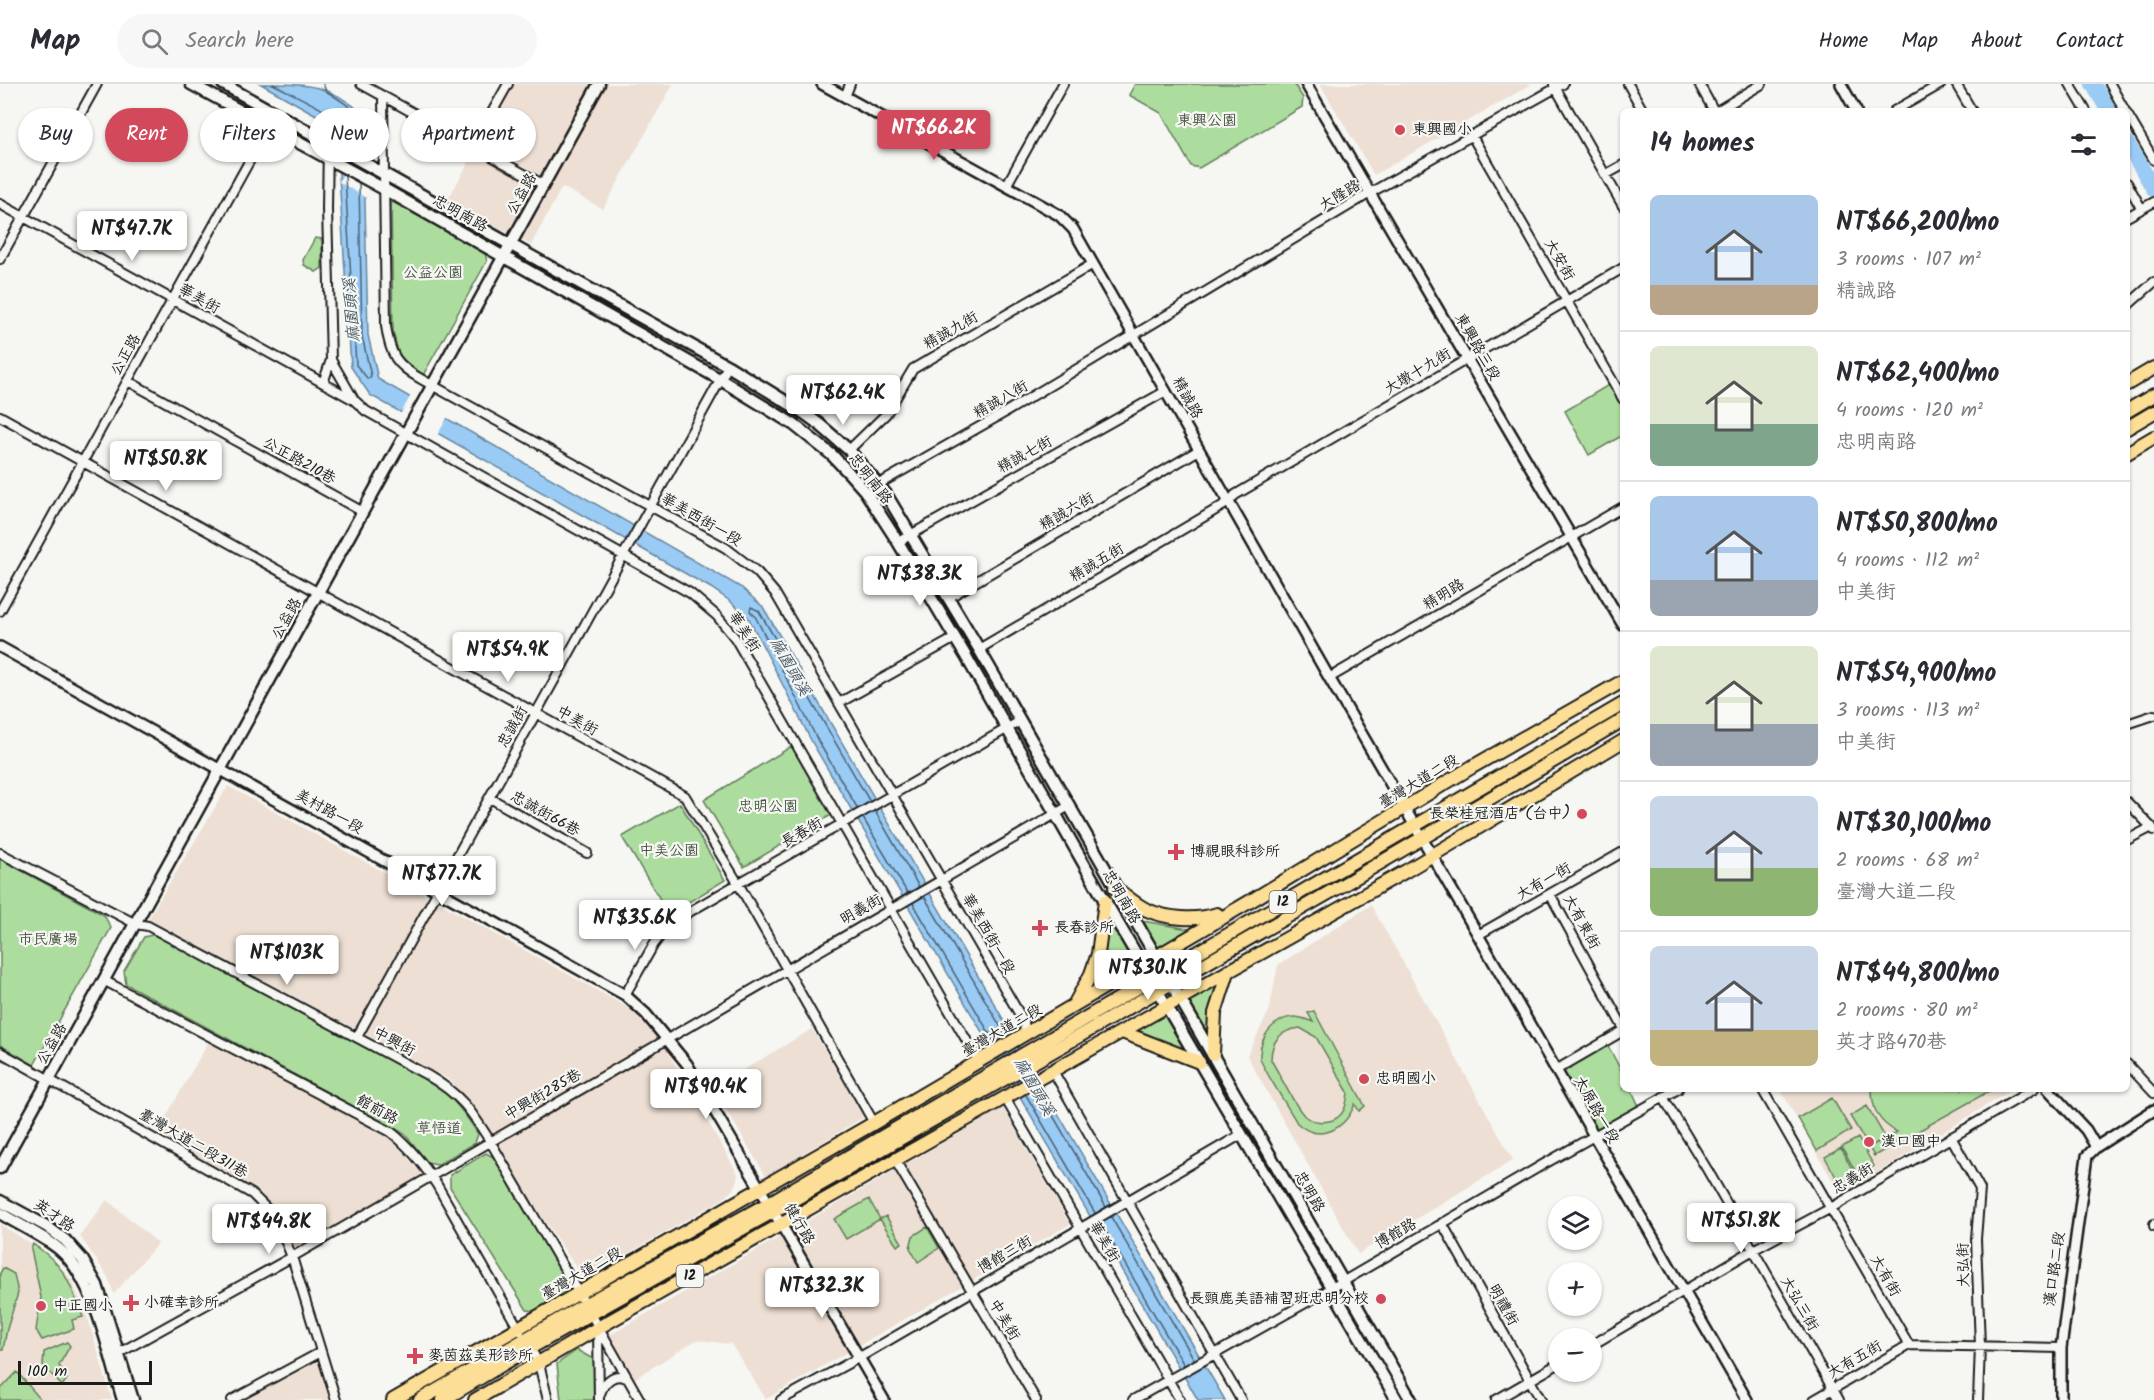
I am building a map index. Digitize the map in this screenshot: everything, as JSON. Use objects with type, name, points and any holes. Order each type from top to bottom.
[{"type":"main road","name":"忠明南路","points":[[191,84],[236,108]]},
{"type":"main road","name":"忠明南路","points":[[223,84],[267,108]]},
{"type":"main road","name":"公益路","points":[[0,1168],[599,84]]},
{"type":"main road","name":"忠明南路","points":[[335,162],[505,256],[720,380],[794,424],[832,456],[865,491],[898,542],[1168,1006]]},
{"type":"main road","name":"忠明南路","points":[[363,162],[728,366],[801,411],[849,450],[879,484],[910,534],[1180,998]]},
{"type":"main road","points":[[2130,382],[2154,368]]},
{"type":"main road","points":[[2130,409],[2154,395]]},
{"type":"main road","points":[[2130,426],[2154,412]]},
{"type":"main road","points":[[2130,451],[2154,437]]},
{"type":"main road","name":"臺灣大道二段","points":[[443,1400],[760,1188],[979,1062],[1505,748],[1620,683]]},
{"type":"main road","name":"臺灣大道二段","points":[[1419,833],[1620,706]]},
{"type":"main road","name":"臺灣大道二段","points":[[393,1400],[518,1328],[586,1304],[772,1207],[991,1079],[1044,1055],[1168,977],[1419,833],[1620,722]]},
{"type":"main road","name":"12","points":[[475,1400],[1432,855],[1620,743]]},
{"type":"main road","points":[[1115,888],[1147,910],[1182,918],[1202,919],[1249,902]]},
{"type":"main road","points":[[1073,1006],[1091,974],[1098,954],[1105,901]]},
{"type":"main road","points":[[1213,1054],[1215,1013],[1228,972]]},
{"type":"main road","name":"臺灣大道二段","points":[[991,1079],[1033,1048],[1155,985]]},
{"type":"main road","name":"忠明路","points":[[1180,998],[1411,1400]]},
{"type":"main road","name":"忠明路","points":[[1168,1006],[1397,1400]]},
{"type":"main road","points":[[1122,1032],[1199,1062]]},
{"type":"main road","name":"英才路","points":[[0,1201],[46,1226],[65,1240],[82,1259],[97,1285],[133,1400]]},
{"type":"main road","name":"英才路","points":[[0,1213],[49,1243],[72,1262],[89,1291],[123,1400]]},
{"type":"main road","name":"臺灣大道二段","points":[[420,1400],[527,1344]]},
{"type":"street","points":[[0,259],[97,84]]},
{"type":"street","points":[[361,84],[404,108]]},
{"type":"street","points":[[494,108],[508,84]]},
{"type":"street","name":"精誠路","points":[[822,84],[1059,215],[1067,222],[1419,833]]},
{"type":"street","points":[[846,97],[850,84]]},
{"type":"street","points":[[1006,186],[1063,84]]},
{"type":"street","name":"東興路三段","points":[[1306,84],[1620,620]]},
{"type":"street","points":[[1628,84],[1642,108]]},
{"type":"street","points":[[1699,84],[1713,108]]},
{"type":"street","points":[[1720,108],[1762,84]]},
{"type":"street","points":[[1841,84],[1854,108]]},
{"type":"street","points":[[1899,108],[1941,84]]},
{"type":"street","points":[[1956,84],[1970,108]]},
{"type":"street","points":[[2070,84],[2084,108]]},
{"type":"street","points":[[2110,84],[2124,108]]},
{"type":"street","points":[[1557,85],[1620,202]]},
{"type":"street","name":"大隆路","points":[[1134,336],[1370,193],[1557,85]]},
{"type":"street","name":"華美西街一段","points":[[382,96],[386,326],[391,352],[402,368],[430,390],[648,509],[726,548],[757,572],[775,593],[891,797],[942,879],[1024,1022],[1025,1034]]},
{"type":"street","points":[[2130,119],[2154,160]]},
{"type":"street","name":"大安街","points":[[1472,136],[1620,393]]},
{"type":"street","name":"公正路","points":[[0,611],[249,162]]},
{"type":"street","points":[[323,383],[331,360],[327,208],[330,162]]},
{"type":"street","points":[[502,162],[544,185]]},
{"type":"street","points":[[1605,175],[1620,167]]},
{"type":"street","points":[[2130,188],[2141,208]]},
{"type":"street","name":"華美街","points":[[0,204],[354,400],[366,411],[407,431],[624,554],[690,593],[717,616],[735,638],[845,823],[979,1062]]},
{"type":"street","points":[[2130,215],[2141,208],[2153,206]]},
{"type":"street","name":"精誠九街","points":[[849,450],[886,414],[913,369],[1092,264]]},
{"type":"street","name":"大墩十九街","points":[[1229,502],[1235,495],[1620,270]]},
{"type":"street","points":[[2130,303],[2154,282]]},
{"type":"street","name":"精誠八街","points":[[879,484],[1134,336]]},
{"type":"street","points":[[331,360],[354,400]]},
{"type":"street","name":"忠誠街","points":[[357,1037],[728,366]]},
{"type":"street","name":"公正路210巷","points":[[128,381],[363,512]]},
{"type":"street","name":"精誠七街","points":[[898,542],[1166,391]]},
{"type":"street","name":"中美街","points":[[0,416],[685,796],[739,885],[874,1123]]},
{"type":"street","name":"精誠六街","points":[[948,598],[1199,450]]},
{"type":"street","name":"精誠五街","points":[[979,649],[1229,502]]},
{"type":"street","name":"精明路","points":[[1329,678],[1620,509]]},
{"type":"street","points":[[839,703],[955,638]]},
{"type":"street","name":"美村路一段","points":[[0,646],[625,995],[669,1040],[704,1091],[760,1188]]},
{"type":"street","points":[[2130,723],[2154,716]]},
{"type":"street","name":"長春街","points":[[625,995],[654,944],[670,923],[1020,721]]},
{"type":"street","name":"忠誠街66巷","points":[[490,798],[587,853]]},
{"type":"street","points":[[2130,805],[2153,828],[2130,839]]},
{"type":"street","name":"明義街","points":[[669,1040],[932,884],[1069,806]]},
{"type":"street","name":"太原路一段","points":[[1419,833],[1747,1400]]},
{"type":"street","name":"中興街","points":[[0,853],[136,924],[148,926],[450,1089],[472,1113],[490,1141],[640,1400]]},
{"type":"street","name":"大有一街","points":[[1478,935],[1620,854]]},
{"type":"street","name":"大有東街","points":[[1550,894],[1620,1022]]},
{"type":"street","name":"館前路","points":[[105,981],[391,1132],[403,1142],[431,1175],[539,1364],[548,1400]]},
{"type":"street","points":[[1556,1070],[1620,1033]]},
{"type":"street","name":"中興街285巷","points":[[119,1353],[292,1257],[669,1040]]},
{"type":"street","name":"臺灣大道二段311巷","points":[[0,1052],[252,1194],[272,1214],[292,1257],[336,1400]]},
{"type":"street","points":[[2130,1067],[2154,1093]]},
{"type":"street","points":[[1053,1071],[1125,1201],[1241,1400]]},
{"type":"street","name":"博館路","points":[[1171,1378],[1672,1092]]},
{"type":"street","name":"大有街","points":[[1764,1092],[1909,1345]]},
{"type":"street","name":"忠義街","points":[[1602,1339],[2029,1092]]},
{"type":"street","points":[[2051,1092],[2086,1130],[2096,1147],[2154,1110]]},
{"type":"street","name":"大弘三街","points":[[1663,1097],[1839,1400]]},
{"type":"street","name":"華美街","points":[[1005,1098],[1171,1378],[1180,1400]]},
{"type":"street","name":"博館三街","points":[[781,1400],[860,1357],[971,1290],[1242,1134]]},
{"type":"street","name":"大弘街","points":[[1951,1137],[1980,1190],[1976,1239],[1980,1346],[1978,1400]]},
{"type":"street","name":"漢口路二段","points":[[2061,1400],[2061,1348],[2082,1182],[2087,1156],[2096,1147]]},
{"type":"street","name":"中美街","points":[[895,1160],[1036,1400]]},
{"type":"street","name":"健行路","points":[[760,1188],[884,1400]]},
{"type":"street","name":"明禮街","points":[[1442,1223],[1541,1400]]},
{"type":"street","points":[[598,1328],[599,1399]]},
{"type":"street","points":[[1909,1345],[2061,1348]]},
{"type":"street","name":"大有五街","points":[[1814,1400],[1909,1345]]},
{"type":"street","points":[[231,1400],[321,1352]]},
{"type":"street","points":[[1496,1400],[1548,1370]]},
{"type":"street","points":[[599,1399],[603,1386],[609,1379],[617,1376],[627,1378]]},
{"type":"street","points":[[1133,1400],[1171,1378]]},
{"type":"shaded area","points":[[513,84],[673,84],[603,209],[562,187],[531,245],[447,201],[469,162],[536,162],[536,108],[499,108]]},
{"type":"shaded area","name":"東興國小","points":[[1320,84],[1532,84],[1374,175]]},
{"type":"shaded area","points":[[228,786],[627,1007],[654,1028],[738,1174],[735,1187],[726,1197],[584,1279],[450,1080],[148,919]]},
{"type":"shaded area","name":"忠明國小","points":[[1371,905],[1513,1160],[1358,1254],[1247,1056],[1269,1011],[1278,965]]},
{"type":"shaded area","points":[[812,1029],[864,1117],[766,1176],[713,1088]]},
{"type":"shaded area","points":[[209,1041],[388,1135],[423,1175],[295,1248],[286,1228],[260,1192],[156,1134]]},
{"type":"shaded area","name":"漢口國中","points":[[1782,1092],[2008,1092],[1841,1195]]},
{"type":"shaded area","points":[[1003,1108],[1070,1224],[766,1399],[731,1344],[696,1340],[634,1379],[608,1336]]},
{"type":"shaded area","points":[[107,1200],[158,1243],[114,1294],[108,1277],[80,1236]]},
{"type":"shaded area","name":"中正國小","points":[[0,1224],[54,1259],[72,1281],[88,1319],[112,1400],[0,1400]]},
{"type":"shaded area","points":[[318,1361],[331,1400],[243,1400]]},
{"type":"green space","name":"東興公園","points":[[1135,84],[1294,84],[1303,98],[1302,107],[1199,168],[1191,166],[1161,113],[1129,95]]},
{"type":"green space","name":"公益公園","points":[[391,201],[485,253],[487,261],[422,377],[405,366],[393,332]]},
{"type":"green space","points":[[315,238],[322,239],[322,268],[316,272],[304,265],[303,260]]},
{"type":"green space","points":[[1610,384],[1620,402],[1620,437],[1589,455],[1565,411]]},
{"type":"green space","name":"忠明公園","points":[[792,746],[833,814],[744,867],[704,800]]},
{"type":"green space","name":"中美公園","points":[[680,803],[725,880],[669,914],[622,837]]},
{"type":"green space","name":"市民廣場","points":[[0,859],[104,915],[111,928],[34,1065],[0,1045]]},
{"type":"green space","points":[[1106,910],[1138,963],[1080,999]]},
{"type":"green space","points":[[1137,920],[1194,930],[1156,952]]},
{"type":"green space","name":"草悟道","points":[[156,934],[436,1085],[454,1102],[478,1134],[475,1143],[437,1165],[428,1163],[406,1135],[396,1129],[126,984],[124,971],[144,937]]},
{"type":"green space","points":[[1234,973],[1221,1005],[1212,1047],[1185,999]]},
{"type":"green space","points":[[1314,1011],[1365,1106],[1359,1111],[1355,1104],[1351,1113],[1338,1127],[1323,1133],[1306,1129],[1297,1123],[1260,1058],[1265,1035],[1271,1028],[1279,1021],[1289,1018],[1298,1017],[1313,1022],[1308,1013]],"holes":[[[1300,1028],[1316,1037],[1348,1092],[1343,1112],[1337,1118],[1326,1122],[1312,1120],[1302,1113],[1271,1060],[1275,1042],[1287,1031]]]},
{"type":"green space","points":[[1166,1013],[1193,1056],[1128,1032]]},
{"type":"green space","points":[[1607,1044],[1620,1068],[1620,1092],[1632,1092],[1639,1106],[1596,1132],[1561,1070]]},
{"type":"green space","points":[[1872,1092],[1988,1092],[1874,1156],[1850,1116],[1867,1106],[1885,1137],[1873,1145],[1897,1132],[1885,1124],[1877,1114]]},
{"type":"green space","points":[[1832,1098],[1851,1130],[1817,1151],[1798,1118]]},
{"type":"green space","points":[[1858,1138],[1874,1166],[1858,1176],[1842,1147]]},
{"type":"green space","points":[[1841,1148],[1856,1177],[1841,1186],[1825,1157]]},
{"type":"green space","name":"草悟道","points":[[486,1153],[495,1158],[570,1284],[570,1291],[535,1311],[527,1310],[450,1187],[450,1175]]},
{"type":"green space","points":[[869,1199],[880,1219],[846,1239],[834,1219]]},
{"type":"green space","points":[[886,1216],[902,1243],[897,1246],[880,1219]]},
{"type":"green space","points":[[927,1227],[939,1248],[918,1262],[910,1248],[913,1236]]},
{"type":"green space","points":[[33,1244],[60,1268],[70,1284],[83,1317],[72,1320],[74,1329],[42,1340],[36,1330],[41,1297],[31,1249]]},
{"type":"green space","points":[[3,1268],[14,1274],[18,1293],[3,1350],[0,1350],[0,1273]]},
{"type":"green space","points":[[67,1342],[70,1346],[59,1365],[67,1379],[62,1386],[43,1365],[44,1352]]},
{"type":"green space","points":[[577,1350],[593,1359],[597,1400],[561,1400],[557,1364]]},
{"type":"green space","points":[[17,1372],[41,1400],[0,1400],[0,1390]]},
{"type":"water","points":[[261,84],[292,84],[329,91],[356,108],[309,108],[309,111]]},
{"type":"water","name":"麻園頭溪","points":[[338,162],[364,162],[368,335],[378,379],[742,588],[763,607],[1225,1400],[1198,1400],[813,744],[749,619],[730,601],[711,588],[370,395],[351,367]]},
{"type":"pier","points":[[349,162],[367,162],[368,199],[339,182]]},
{"type":"pier","points":[[411,395],[448,416],[437,436],[400,415]]},
{"type":"waterway","points":[[2093,84],[2107,108]]},
{"type":"waterway","points":[[2130,148],[2154,189]]},
{"type":"place","name":"東興國小","points":[[1400,130]]},
{"type":"place","name":"長榮桂冠酒店 (台中)","points":[[1582,814]]},
{"type":"place","name":"博視眼科診所","points":[[1176,852]]},
{"type":"place","name":"長春診所","points":[[1040,928]]},
{"type":"place","name":"忠明國小","points":[[1364,1079]]},
{"type":"place","name":"漢口國中","points":[[1869,1142]]},
{"type":"place","name":"長頸鹿美語補習班忠明分校","points":[[1381,1299]]},
{"type":"place","name":"小確幸診所","points":[[131,1303]]},
{"type":"place","name":"中正國小","points":[[41,1306]]},
{"type":"place","name":"麥茵茲美形診所","points":[[415,1356]]}]
